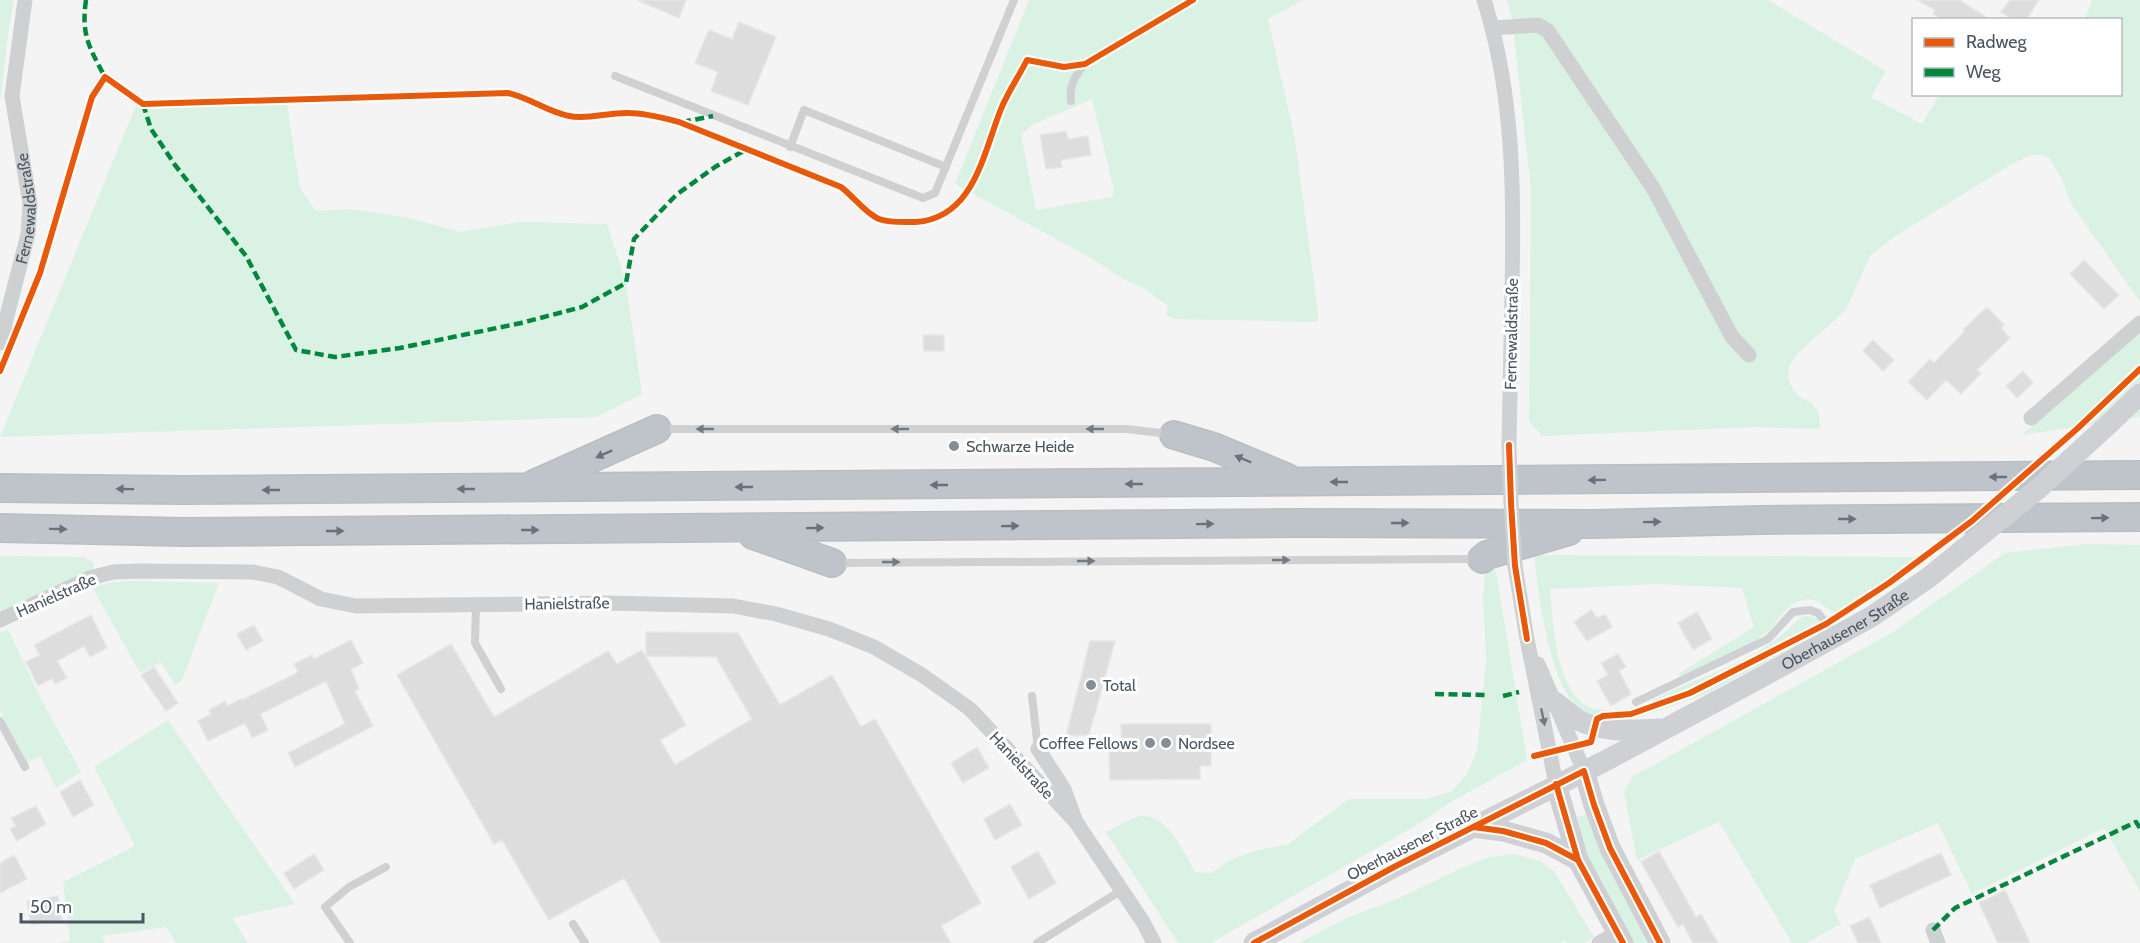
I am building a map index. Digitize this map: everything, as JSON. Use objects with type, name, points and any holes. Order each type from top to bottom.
[{"type":"highway","points":[[525,488],[657,429]]},
{"type":"highway","points":[[1174,435],[1214,447],[1297,482]]},
{"type":"highway","points":[[0,488],[183,490],[2140,476]]},
{"type":"highway","points":[[0,528],[183,532],[1332,523],[1593,524],[1761,520],[2140,517]]},
{"type":"highway","points":[[1482,559],[1487,555],[1593,524]]},
{"type":"highway","points":[[735,528],[832,563]]},
{"type":"main road","name":"Oberhausener Straße","points":[[1254,943],[1363,883],[1665,729],[1871,617],[1928,578],[2038,489],[2140,394]]},
{"type":"main road","name":"Fernewaldstraße","points":[[1555,702],[1578,720],[1595,726],[1614,730],[1665,729]]},
{"type":"main road","points":[[1584,771],[1610,848],[1660,943]]},
{"type":"main road","points":[[1556,784],[1578,860],[1613,940]]},
{"type":"main road","points":[[1473,827],[1503,831],[1546,843],[1578,860]]},
{"type":"street","name":"Fernewaldstraße","points":[[0,343],[28,234],[30,204],[12,96],[25,0]]},
{"type":"street","name":"Fernewaldstraße","points":[[1484,0],[1493,28],[1507,112],[1514,199],[1509,445],[1510,503],[1515,566],[1556,784]]},
{"type":"street","points":[[1493,28],[1538,25],[1548,32],[1653,188],[1732,337],[1749,355]]},
{"type":"street","points":[[2031,418],[2140,323]]},
{"type":"street","name":"Hanielstraße","points":[[0,620],[90,578],[113,572],[139,570],[253,572],[278,577],[321,599],[356,606],[608,603],[733,606],[776,614],[829,629],[874,647],[922,675],[970,709],[1076,822],[1122,890],[1154,943]]},
{"type":"street","name":"Fernewaldstraße","points":[[1527,639],[1584,771]]},
{"type":"street","name":"Hanielstraße","points":[[1038,749],[1064,789],[1076,822]]},
{"type":"lane","points":[[615,76],[923,198],[935,193],[1014,0]]},
{"type":"lane","points":[[1071,101],[1070,88],[1073,80],[1085,64],[1192,0]]},
{"type":"lane","points":[[790,147],[804,110],[946,166]]},
{"type":"lane","points":[[657,429],[1127,429],[1174,435]]},
{"type":"lane","points":[[832,563],[1482,559]]},
{"type":"lane","points":[[476,604],[475,643],[501,689]]},
{"type":"lane","points":[[1636,702],[1768,639],[1793,612],[1802,609],[1810,609],[1818,613],[1836,636]]},
{"type":"lane","points":[[1032,696],[1038,749]]},
{"type":"lane","points":[[0,721],[24,767]]},
{"type":"lane","points":[[350,943],[325,908],[349,887],[386,867]]},
{"type":"lane","points":[[1037,943],[1122,890]]},
{"type":"lane","points":[[573,924],[585,943]]},
{"type":"green space","points":[[0,0],[14,0],[0,102]]},
{"type":"green space","points":[[1029,0],[1303,0],[1268,19],[1295,139],[1318,312],[1316,322],[1174,319],[1166,314],[1168,306],[1145,289],[1123,279],[1091,258],[955,184]],"holes":[[[1092,99],[1114,190],[1112,197],[1036,210],[1021,135],[1032,125]]]},
{"type":"green space","points":[[1507,0],[1768,0],[1886,71],[1871,97],[1922,124],[1938,96],[2122,96],[2122,18],[2085,18],[2092,0],[2140,0],[2140,302],[2072,205],[2063,182],[2050,159],[2044,155],[2031,155],[2010,165],[1894,237],[1870,256],[1846,310],[1798,353],[1789,366],[1788,378],[1793,390],[1811,403],[1819,413],[1820,429],[1756,427],[1542,436],[1529,421],[1531,191],[1512,18]]},
{"type":"green space","points":[[136,105],[287,105],[300,188],[316,211],[350,209],[405,217],[461,232],[519,222],[607,224],[626,283],[642,394],[596,417],[0,437]]},
{"type":"green space","points":[[2140,333],[2140,417],[2022,435]]},
{"type":"green space","points":[[2086,544],[2140,545],[2140,891],[2104,828],[1972,894],[1938,823],[1855,859],[1834,911],[1841,924],[1806,943],[1792,943],[1719,822],[1637,860],[1624,792],[1632,777],[1893,632],[2005,553]]},
{"type":"green space","points":[[1534,555],[1918,557],[1841,611],[1835,613],[1820,603],[1808,599],[1796,602],[1786,610],[1770,630],[1756,641],[1724,658],[1681,676],[1678,674],[1754,627],[1742,588],[1657,584],[1550,589],[1557,649],[1566,679],[1572,692],[1581,702],[1599,710],[1627,708],[1651,701],[1761,650],[1802,617],[1808,615],[1817,619],[1817,626],[1684,691],[1625,713],[1600,713],[1592,716],[1576,706],[1565,689],[1556,668],[1543,618]]},
{"type":"green space","points":[[0,556],[84,557],[94,563],[93,572],[0,614]]},
{"type":"green space","points":[[1492,563],[1496,572],[1527,760],[1211,943],[1178,943],[1106,832],[1137,817],[1150,817],[1166,827],[1174,836],[1195,872],[1211,873],[1230,860],[1255,851],[1288,844],[1349,799],[1427,799],[1452,791],[1467,774],[1477,750],[1486,661],[1483,594],[1486,566]]},
{"type":"green space","points":[[132,581],[219,583],[182,680],[175,685],[161,662],[140,673],[92,587]]},
{"type":"green space","points":[[8,629],[41,699],[81,772],[56,788],[40,756],[26,763],[0,710],[0,633]]},
{"type":"green space","points":[[1815,632],[1810,639],[1704,695],[1623,723],[1607,719],[1624,718],[1699,691]]},
{"type":"green space","points":[[168,720],[295,904],[232,918],[248,943],[176,943],[166,927],[102,936],[105,943],[58,943],[70,941],[63,882],[135,846],[94,767]]},
{"type":"green space","points":[[1586,814],[1653,943],[1630,943],[1588,860],[1575,818]]},
{"type":"green space","points":[[1514,854],[1540,861],[1554,871],[1594,937],[1584,943],[1567,943],[1565,940],[1559,943],[1299,943],[1344,919],[1397,899],[1470,864],[1490,857]]},
{"type":"building","points":[[637,0],[686,0],[679,18]]},
{"type":"building","points":[[1917,0],[1959,0],[1988,18],[1940,18],[1933,14],[1935,10]]},
{"type":"building","points":[[2010,0],[2039,0],[2027,18],[2010,18],[2001,12]]},
{"type":"building","points":[[739,22],[776,37],[748,105],[711,91],[718,72],[695,63],[709,30],[732,39]]},
{"type":"building","points":[[1066,131],[1068,139],[1088,136],[1091,155],[1061,160],[1062,167],[1046,169],[1040,135]]},
{"type":"building","points":[[2084,260],[2119,295],[2104,309],[2070,274]]},
{"type":"building","points":[[1987,307],[2004,325],[2001,328],[2010,338],[1977,370],[1981,373],[1961,394],[1946,380],[1927,400],[1908,382],[1930,359],[1934,363]]},
{"type":"building","points":[[923,335],[944,335],[944,351],[924,351]]},
{"type":"building","points":[[1873,340],[1894,360],[1883,371],[1863,351]]},
{"type":"building","points":[[2023,371],[2033,383],[2017,398],[2006,386]]},
{"type":"building","points":[[1591,610],[1597,618],[1605,614],[1612,627],[1587,641],[1574,622]]},
{"type":"building","points":[[1697,612],[1712,639],[1693,650],[1678,623]]},
{"type":"building","points":[[91,615],[107,648],[90,657],[84,646],[57,661],[67,678],[55,684],[52,678],[38,686],[26,662],[40,655],[34,645]]},
{"type":"building","points":[[254,625],[263,641],[246,650],[237,634]]},
{"type":"building","points":[[646,632],[738,633],[780,705],[832,675],[861,727],[875,719],[981,903],[941,926],[951,943],[661,943],[624,878],[549,920],[502,840],[494,844],[397,675],[451,644],[494,717],[608,651],[617,664],[642,650],[686,725],[660,740],[675,765],[752,719],[716,657],[646,656]]},
{"type":"building","points":[[351,640],[363,663],[351,669],[359,689],[355,691],[373,726],[295,767],[288,753],[345,724],[326,681],[260,714],[268,730],[252,738],[245,723],[208,741],[198,721],[211,714],[209,710],[225,701],[227,706],[242,700],[295,674],[298,671],[294,664],[312,655],[314,659]]},
{"type":"building","points":[[1090,641],[1115,641],[1089,735],[1066,736]]},
{"type":"building","points":[[1618,654],[1626,667],[1619,671],[1631,694],[1611,706],[1597,681],[1608,675],[1601,663]]},
{"type":"building","points":[[154,667],[178,703],[166,711],[141,675]]},
{"type":"building","points":[[1121,724],[1211,724],[1211,766],[1200,766],[1200,779],[1110,780],[1109,750],[1122,750]]},
{"type":"building","points":[[977,747],[989,768],[963,783],[951,763]]},
{"type":"building","points":[[80,780],[94,805],[73,817],[60,792]]},
{"type":"building","points":[[1010,804],[1022,825],[995,840],[984,819]]},
{"type":"building","points":[[36,806],[46,824],[17,841],[10,829],[16,826],[11,818]]},
{"type":"building","points":[[1038,851],[1056,883],[1029,899],[1011,867]]},
{"type":"building","points":[[1659,851],[1696,917],[1701,914],[1718,943],[1693,943],[1683,924],[1678,927],[1641,862]]},
{"type":"building","points":[[1941,853],[1951,875],[1880,908],[1870,885]]},
{"type":"building","points":[[314,854],[324,870],[294,889],[284,873]]},
{"type":"building","points":[[14,855],[27,879],[0,893],[0,863]]},
{"type":"building","points":[[2005,890],[2030,943],[1998,943],[1993,933],[1979,903]]},
{"type":"building","points":[[58,896],[62,920],[31,925],[27,901]]},
{"type":"building","points":[[1869,917],[1881,943],[1858,943],[1850,926]]},
{"type":"marked path","points":[[86,0],[85,23],[88,40],[105,77],[109,80]]},
{"type":"marked path","points":[[143,104],[151,129],[175,165],[246,256],[296,350],[335,357],[400,348],[521,323],[582,307],[626,283],[634,239],[676,195],[715,167],[747,149]]},
{"type":"marked path","points":[[682,122],[713,116]]},
{"type":"marked path","points":[[1503,696],[1519,692]]},
{"type":"marked path","points":[[1435,694],[1487,695]]},
{"type":"marked path","points":[[1933,930],[1955,908],[2136,822],[2140,828]]},
{"type":"cycle path","points":[[0,371],[40,273],[92,97],[105,77],[143,104],[508,93],[569,116],[584,117],[621,113],[648,115],[679,122],[841,187],[869,213],[879,219],[892,222],[916,222],[936,218],[951,209],[964,196],[981,163],[1004,103],[1027,60],[1064,67],[1085,64],[1193,0]]},
{"type":"cycle path","points":[[1534,756],[1591,742],[1597,719],[1603,716],[1631,714],[1690,693],[1826,624],[1889,583],[1972,521],[2078,428],[2140,369]]},
{"type":"cycle path","points":[[1509,445],[1515,566],[1527,639]]},
{"type":"cycle path","points":[[1254,943],[1394,867],[1584,771],[1610,848],[1660,943]]},
{"type":"cycle path","points":[[1556,784],[1578,860],[1623,943]]},
{"type":"cycle path","points":[[1473,827],[1503,831],[1546,843],[1578,860]]},
{"type":"place","name":"Schwarze Heide","points":[[954,446]]},
{"type":"place","name":"Total","points":[[1091,685]]},
{"type":"place","name":"Coffee Fellows","points":[[1150,743]]},
{"type":"place","name":"Nordsee","points":[[1166,743]]}]
